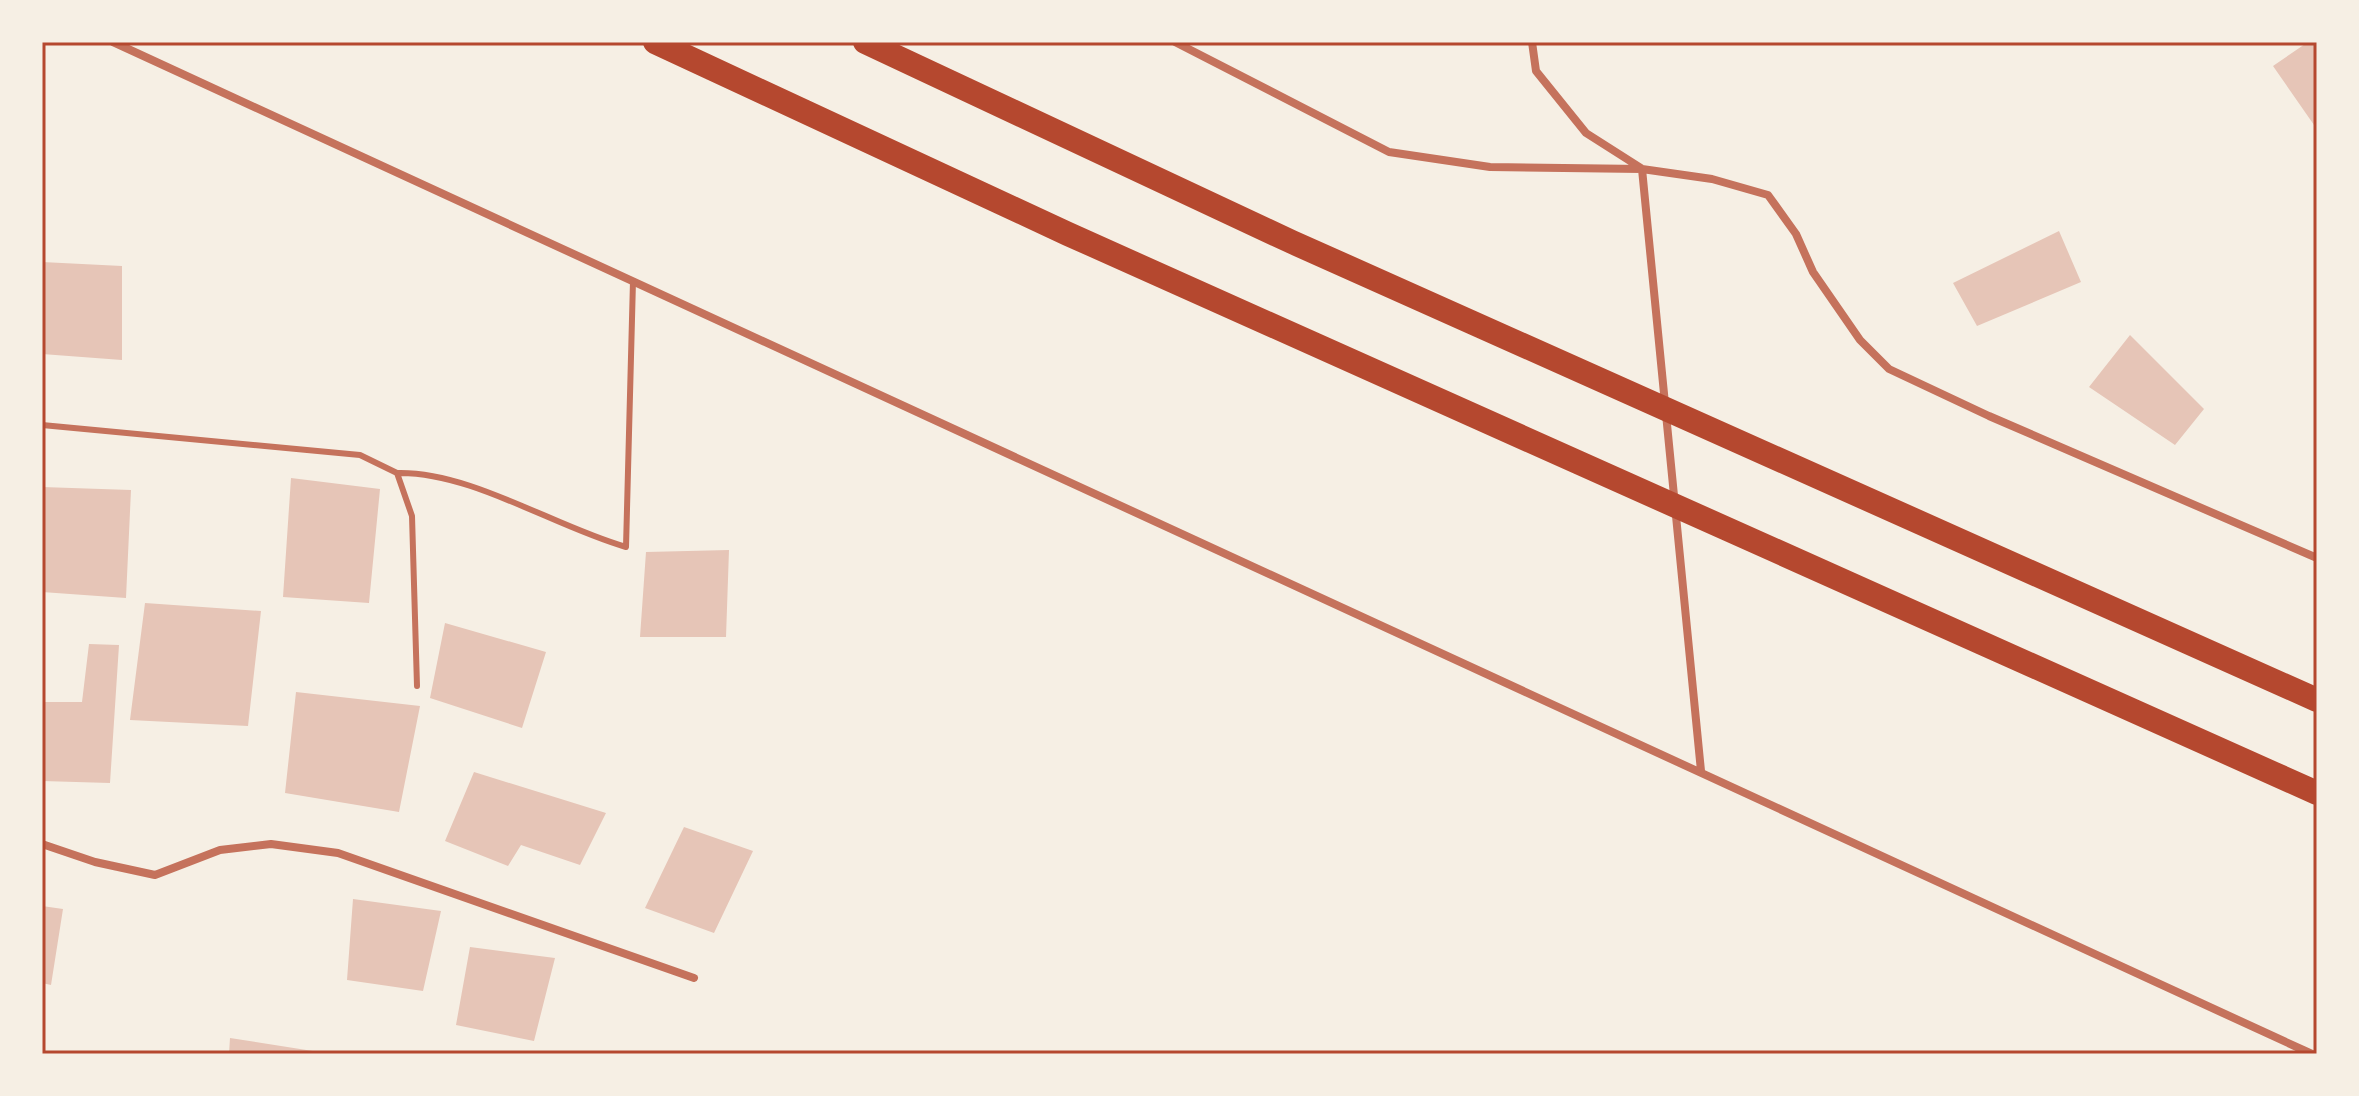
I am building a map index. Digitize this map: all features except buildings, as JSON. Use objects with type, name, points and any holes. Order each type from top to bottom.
[{"type":"highway","points":[[655,42],[1068,234],[2317,793]]},
{"type":"highway","points":[[865,42],[1292,242],[2317,700]]},
{"type":"street","points":[[113,42],[2312,1054]]},
{"type":"street","points":[[1175,42],[1389,152],[1490,167],[1642,169],[1712,179],[1768,195],[1796,234],[1813,272],[1828,295],[1860,340],[1889,369],[1989,416],[2317,558]]},
{"type":"street","points":[[1532,42],[1536,71],[1586,133],[1642,169]]},
{"type":"street","points":[[1642,169],[1701,771]]},
{"type":"street","points":[[42,844],[95,862],[155,875],[220,850],[271,844],[338,853],[694,978]]},
{"type":"lane","points":[[42,425],[360,455],[397,473],[427,472],[517,504],[585,535],[626,547],[633,281]]},
{"type":"lane","points":[[397,473],[412,516],[417,686]]}]
